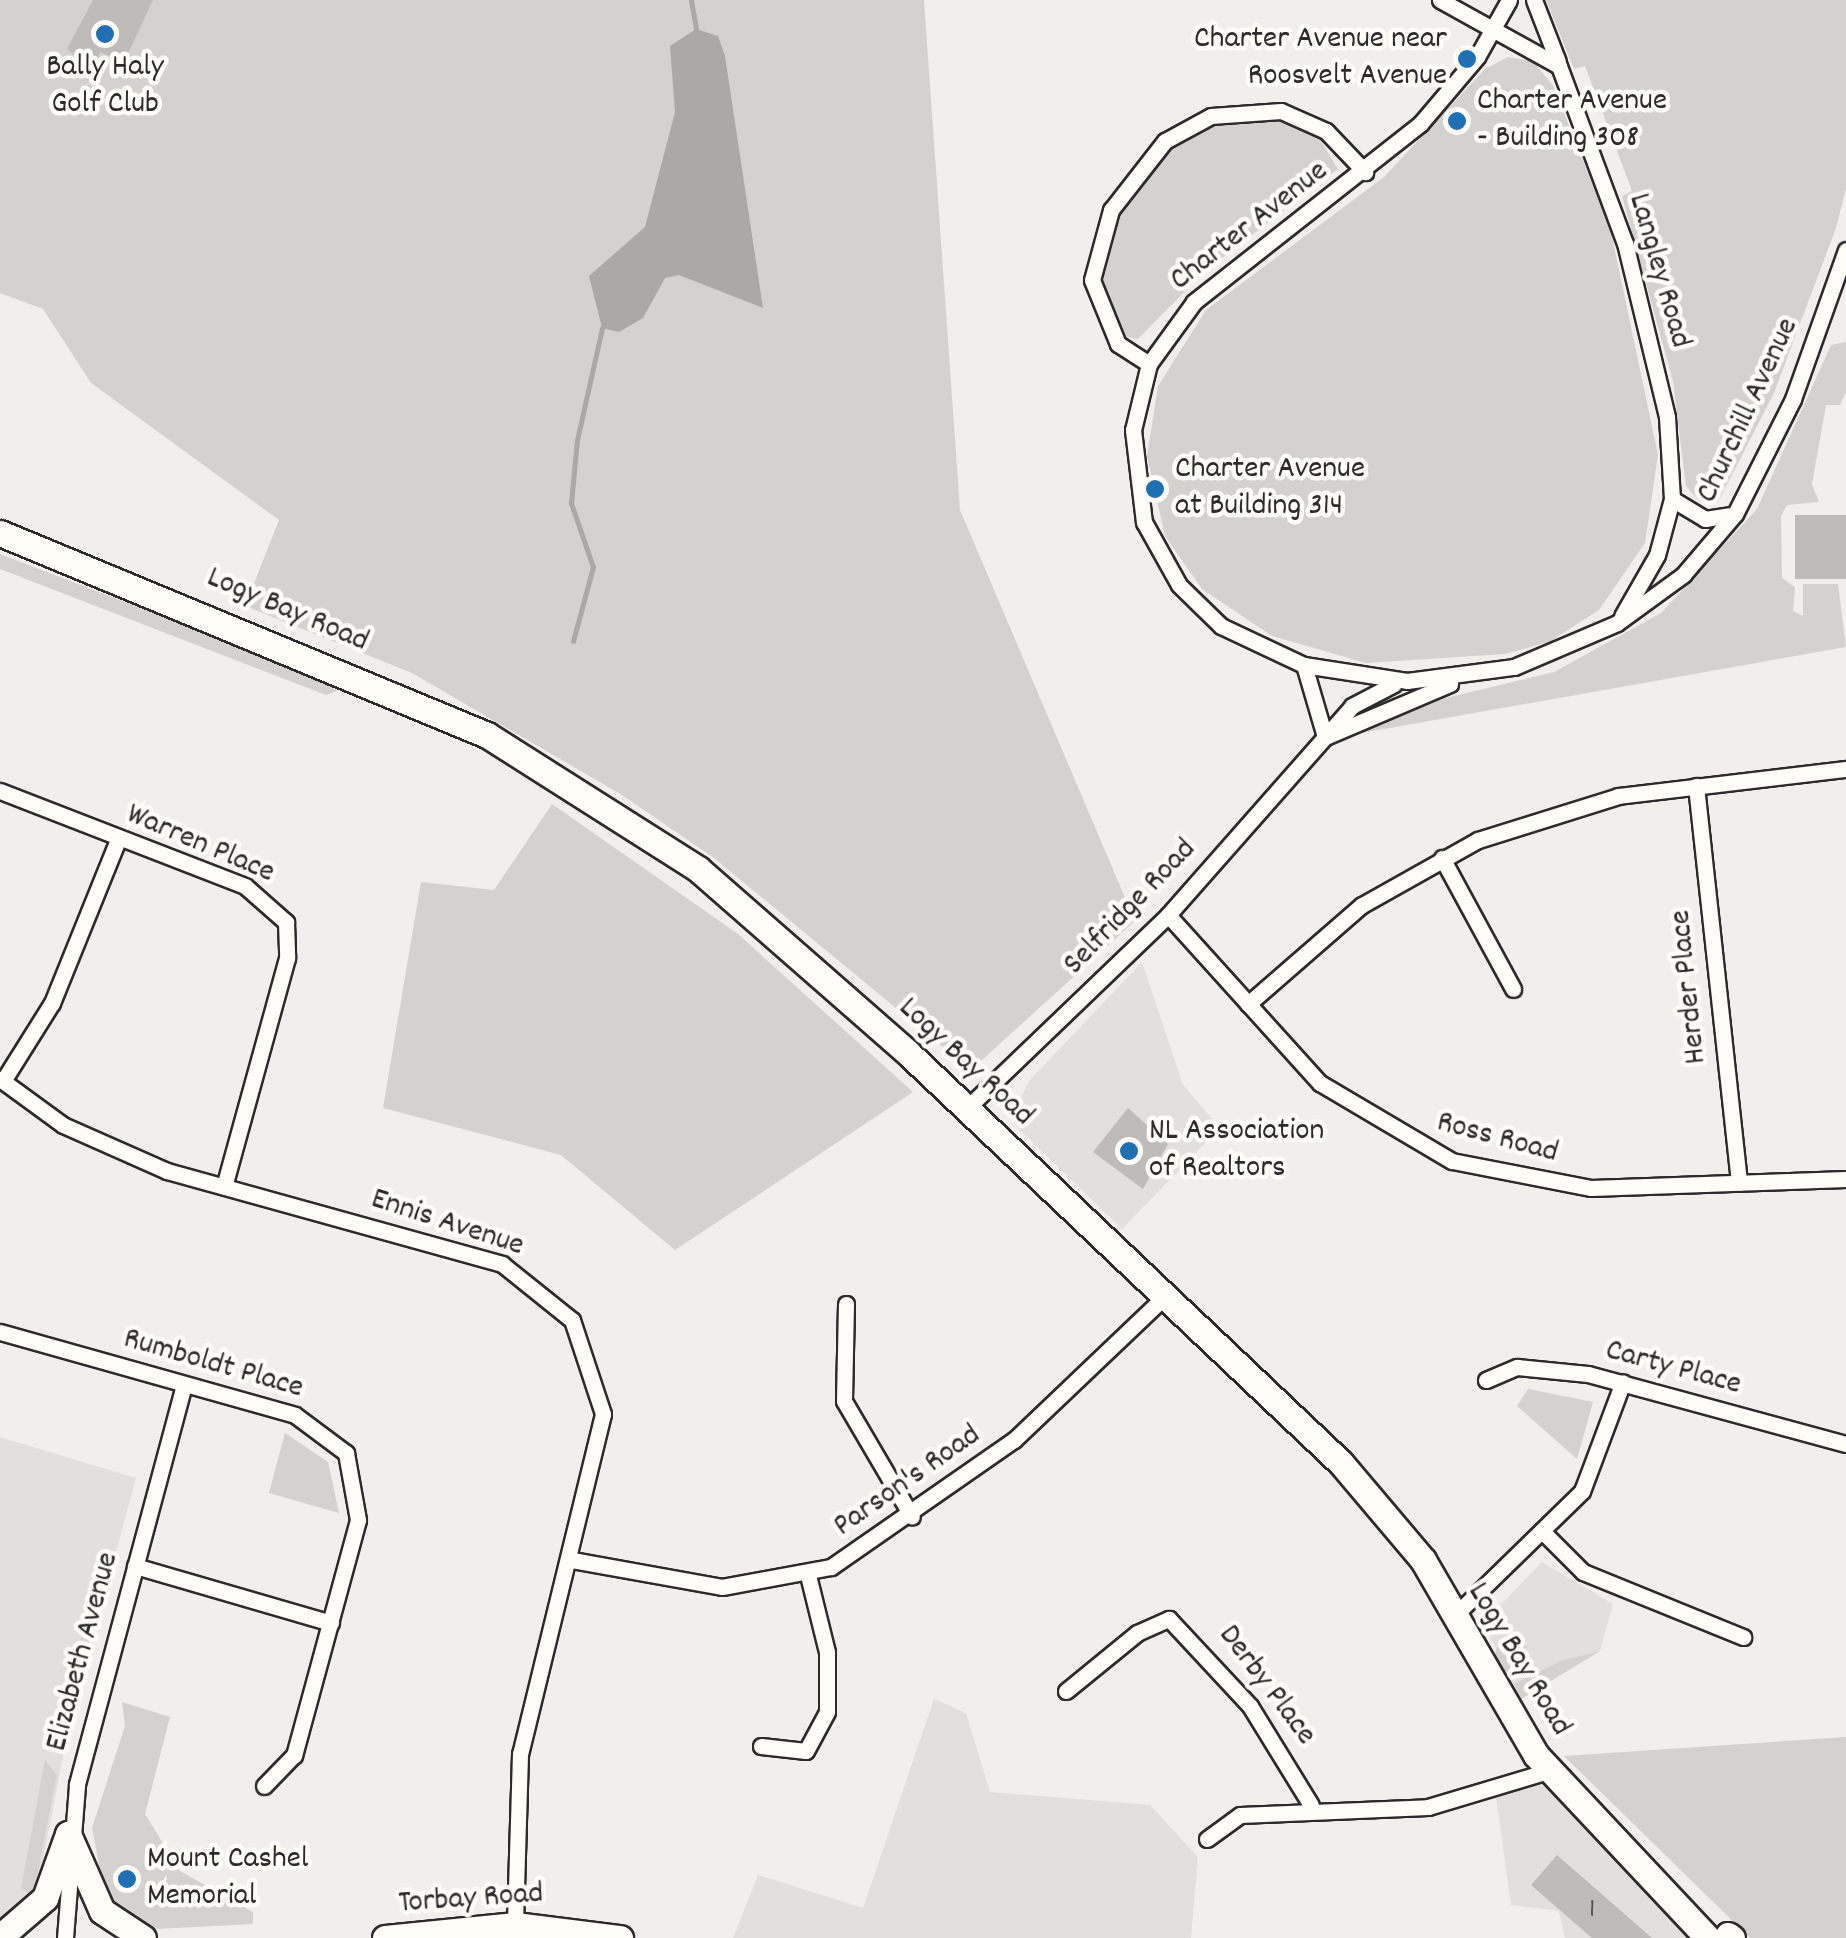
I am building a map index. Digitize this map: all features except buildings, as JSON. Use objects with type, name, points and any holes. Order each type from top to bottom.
[{"type":"main road","name":"Logy Bay Road","points":[[0,534],[487,736],[698,869],[966,1109],[1384,1510],[1548,1771],[1676,1902],[1716,1935]]},
{"type":"main road","points":[[0,1936],[45,1898],[68,1834]]},
{"type":"main road","points":[[68,1834],[102,1911],[143,1938]]},
{"type":"main road","name":"Torbay Road","points":[[384,1938],[514,1924],[620,1938]]},
{"type":"street","points":[[1440,0],[1496,26],[1560,66]]},
{"type":"street","name":"Charter Avenue","points":[[1462,679],[1407,681],[1304,665],[1220,626],[1151,540],[1132,453],[1149,364],[1205,293],[1365,172],[1420,124],[1496,26],[1509,0]]},
{"type":"street","name":"Langley Road","points":[[1534,0],[1641,298],[1667,418],[1672,499],[1656,555],[1617,623]]},
{"type":"street","points":[[1149,364],[1111,334],[1092,280],[1111,210],[1165,141],[1212,116],[1280,111],[1326,132],[1365,172]]},
{"type":"street","name":"Churchill Avenue","points":[[1462,679],[1562,652],[1617,623],[1684,575],[1735,514],[1792,400],[1846,250]]},
{"type":"street","points":[[1672,499],[1705,519],[1735,514]]},
{"type":"street","points":[[1304,665],[1325,737]]},
{"type":"street","name":"Selfridge Road","points":[[1325,737],[1462,679]]},
{"type":"street","name":"Selfridge Road","points":[[966,1109],[1168,915],[1361,698],[1407,681]]},
{"type":"street","points":[[1248,1004],[1362,905],[1442,858],[1601,801],[1846,770]]},
{"type":"street","name":"Herder Place","points":[[1696,786],[1739,1183]]},
{"type":"street","name":"Warren Place","points":[[0,791],[118,840],[246,886],[286,922],[287,958],[224,1186]]},
{"type":"street","points":[[1,1080],[52,1003],[118,840]]},
{"type":"street","points":[[1442,858],[1512,989]]},
{"type":"street","name":"Ross Road","points":[[1168,915],[1348,1106],[1452,1162],[1572,1187],[1846,1179]]},
{"type":"street","name":"Ennis Avenue","points":[[1,1080],[98,1143],[224,1186],[502,1264],[561,1308],[587,1350],[603,1414],[572,1560],[516,1780],[514,1924]]},
{"type":"street","name":"Parson's Road","points":[[572,1560],[688,1586],[808,1575],[912,1517],[1040,1418],[1163,1298]]},
{"type":"street","points":[[846,1304],[844,1401],[912,1517]]},
{"type":"street","name":"Rumboldt Place","points":[[0,1332],[296,1415],[346,1453],[360,1499],[331,1623],[294,1754],[264,1786]]},
{"type":"street","name":"Carty Place","points":[[1486,1380],[1517,1367],[1624,1382],[1846,1444]]},
{"type":"street","points":[[1453,1617],[1542,1531],[1595,1469],[1624,1382]]},
{"type":"street","name":"Elizabeth Avenue","points":[[65,1938],[68,1834],[184,1385]]},
{"type":"street","points":[[1542,1531],[1605,1584],[1743,1636]]},
{"type":"street","points":[[135,1566],[331,1623]]},
{"type":"street","points":[[760,1746],[806,1751],[827,1712],[827,1652],[808,1575]]},
{"type":"street","name":"Derby Place","points":[[1066,1692],[1169,1618],[1250,1706],[1311,1805]]},
{"type":"street","points":[[1207,1839],[1240,1815],[1311,1805],[1428,1807],[1548,1771]]},
{"type":"shaded area","name":"Bally Haly Golf Club","points":[[0,0],[924,0],[960,510],[1135,921],[971,1070],[714,858],[622,795],[412,673],[245,606],[279,520],[91,383],[43,309],[0,293]]},
{"type":"shaded area","points":[[1546,0],[1846,0],[1846,188],[1836,228],[1774,393],[1718,502],[1700,502],[1686,486],[1673,381],[1622,196],[1632,191],[1585,66],[1574,69]]},
{"type":"shaded area","points":[[696,29],[718,36],[725,56],[763,308],[679,275],[665,278],[643,318],[619,332],[602,328],[589,276],[645,227],[675,112],[670,46]]},
{"type":"shaded area","points":[[1508,57],[1533,61],[1554,87],[1611,232],[1658,455],[1645,543],[1599,610],[1549,642],[1505,654],[1366,663],[1272,636],[1202,589],[1165,536],[1147,456],[1158,386],[1206,310],[1384,177],[1485,69]]},
{"type":"shaded area","points":[[1272,117],[1318,136],[1338,169],[1204,272],[1138,339],[1127,337],[1099,278],[1120,210],[1153,163],[1191,134],[1230,118]]},
{"type":"shaded area","points":[[1846,342],[1846,392],[1840,405],[1826,405],[1812,484],[1819,502],[1787,505],[1781,516],[1782,578],[1795,587],[1793,611],[1803,616],[1803,584],[1838,584],[1846,647],[1356,734],[1446,698],[1554,672],[1661,613],[1757,509],[1831,345]]},
{"type":"shaded area","points":[[0,554],[305,671],[337,691],[326,695],[0,569]]},
{"type":"shaded area","points":[[552,804],[738,934],[913,1092],[675,1250],[561,1155],[383,1108],[421,882],[494,890]]},
{"type":"shaded area","points":[[1142,962],[1183,1085],[1220,1128],[1122,1229],[1017,1127],[1015,1109],[1029,1081]]},
{"type":"shaded area","points":[[1528,1389],[1593,1402],[1577,1459],[1517,1406]]},
{"type":"shaded area","points":[[285,1433],[328,1462],[339,1513],[269,1493]]},
{"type":"shaded area","points":[[0,1437],[136,1478],[69,1726],[37,1891],[0,1923]]},
{"type":"shaded area","points":[[104,1562],[81,1686],[69,1726],[53,1730]]},
{"type":"shaded area","points":[[1542,1562],[1613,1604],[1600,1651],[1521,1699],[1483,1623]]},
{"type":"shaded area","points":[[1512,1639],[1524,1644],[1529,1656],[1524,1668],[1512,1673],[1500,1668],[1495,1656],[1500,1644]]},
{"type":"shaded area","points":[[1600,1651],[1521,1699],[1514,1684],[1561,1661]]},
{"type":"shaded area","points":[[934,1699],[966,1713],[990,1792],[1150,1805],[1198,1857],[1191,1938],[733,1938],[758,1875],[863,1908]]},
{"type":"shaded area","points":[[122,1702],[170,1717],[145,1814],[180,1871],[253,1912],[253,1924],[155,1929],[124,1916],[104,1892],[92,1828],[125,1726]]},
{"type":"shaded area","points":[[1846,1737],[1846,1938],[1750,1938],[1564,1756]]},
{"type":"shaded area","points":[[45,1760],[57,1775],[33,1897],[21,1888]]},
{"type":"shaded area","points":[[1548,1771],[1730,1938],[1565,1938],[1559,1911],[1511,1905],[1495,1790]]},
{"type":"waterway","points":[[691,0],[696,29]]},
{"type":"waterway","points":[[573,641],[593,567],[571,503],[577,440],[602,328]]},
{"type":"place","name":"Bally Haly Golf Club","points":[[105,34]]},
{"type":"place","name":"Charter Avenue near Roosvelt Avenue","points":[[1467,59]]},
{"type":"place","name":"Charter Avenue - Building 308","points":[[1457,121]]},
{"type":"place","name":"Charter Avenue at Building 314","points":[[1155,489]]},
{"type":"place","name":"NL Association of Realtors","points":[[1129,1151]]},
{"type":"place","name":"Mount Cashel Memorial","points":[[127,1879]]}]
